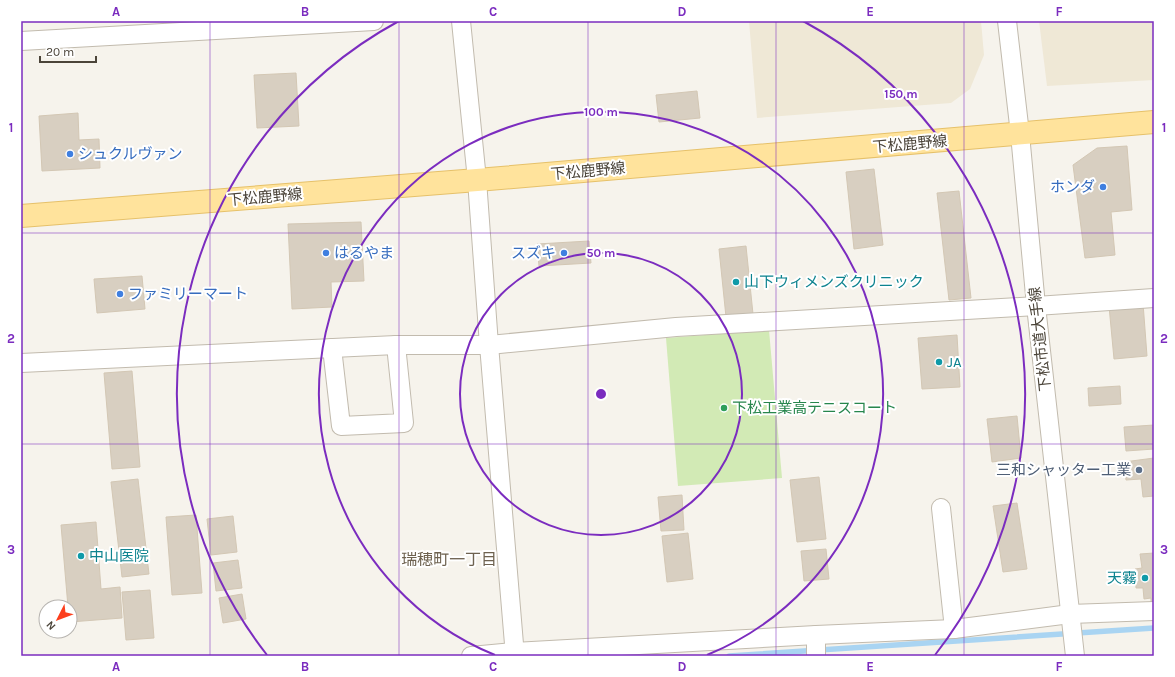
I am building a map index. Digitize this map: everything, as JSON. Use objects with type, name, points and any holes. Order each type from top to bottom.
[{"type":"main road","name":"下松鹿野線","points":[[21,216],[477,180],[1154,122]]},
{"type":"street","points":[[21,41],[374,21]]},
{"type":"street","points":[[461,21],[477,180],[489,345],[515,654]]},
{"type":"street","name":"下松市道大手線","points":[[1007,21],[1020,134],[1036,306],[1075,656]]},
{"type":"street","points":[[21,363],[396,345],[489,345],[676,327],[1154,298]]},
{"type":"street","points":[[332,348],[341,426],[404,423],[396,345]]},
{"type":"street","points":[[942,508],[954,628]]},
{"type":"street","points":[[471,656],[954,628],[1070,614],[1154,611]]},
{"type":"street","points":[[816,635],[816,656]]},
{"type":"shaded area","points":[[749,21],[981,21],[984,55],[970,89],[951,103],[757,118]]},
{"type":"shaded area","points":[[1039,21],[1154,21],[1154,80],[1047,86]]},
{"type":"green space","name":"下松工業高テニスコート","points":[[769,330],[782,478],[678,486],[666,338]]},
{"type":"building","points":[[296,73],[299,126],[257,128],[254,75]]},
{"type":"building","points":[[697,91],[700,118],[659,122],[656,95]]},
{"type":"building","name":"シュクルヴァン","points":[[78,113],[79,140],[99,139],[100,168],[42,171],[39,116]]},
{"type":"building","name":"ホンダ","points":[[1127,146],[1132,210],[1111,212],[1115,255],[1085,258],[1073,165],[1097,148]]},
{"type":"building","points":[[874,169],[883,245],[854,249],[846,172]]},
{"type":"building","points":[[959,191],[971,298],[949,300],[937,193]]},
{"type":"building","name":"はるやま","points":[[361,222],[364,281],[331,282],[332,307],[292,309],[288,224]]},
{"type":"building","name":"スズキ","points":[[589,241],[591,263],[539,266],[537,244]]},
{"type":"building","name":"山下ウィメンズクリニック","points":[[746,246],[753,314],[726,317],[719,249]]},
{"type":"building","name":"ファミリーマート","points":[[142,276],[145,309],[97,313],[94,279]]},
{"type":"building","points":[[1143,303],[1147,356],[1114,359],[1109,306]]},
{"type":"building","name":"JA","points":[[957,335],[960,387],[922,389],[918,338]]},
{"type":"building","points":[[132,371],[140,467],[112,469],[104,373]]},
{"type":"building","points":[[1120,386],[1121,404],[1089,406],[1088,388]]},
{"type":"building","points":[[1017,416],[1021,458],[992,462],[987,419]]},
{"type":"building","points":[[1154,425],[1154,449],[1126,451],[1124,427]]},
{"type":"building","name":"三和シャッター工業","points":[[1154,458],[1154,496],[1143,497],[1141,479],[1126,480],[1124,462]]},
{"type":"building","points":[[819,477],[826,539],[797,542],[790,480]]},
{"type":"building","points":[[138,479],[149,574],[122,577],[111,482]]},
{"type":"building","points":[[682,495],[684,530],[661,531],[658,497]]},
{"type":"building","points":[[1017,503],[1027,569],[1003,572],[993,506]]},
{"type":"building","points":[[196,515],[202,593],[172,595],[166,517]]},
{"type":"building","points":[[233,516],[237,552],[211,555],[207,519]]},
{"type":"building","name":"中山医院","points":[[96,522],[101,589],[120,587],[122,618],[78,621],[78,599],[67,599],[61,525]]},
{"type":"building","points":[[688,533],[693,579],[667,582],[662,536]]},
{"type":"building","points":[[826,549],[829,579],[804,581],[801,551]]},
{"type":"building","name":"天霧","points":[[1154,553],[1154,607],[1151,608],[1151,598],[1144,599],[1143,588],[1136,588],[1135,569],[1142,568],[1140,554]]},
{"type":"building","points":[[238,560],[242,588],[216,591],[213,563]]},
{"type":"building","points":[[150,590],[154,638],[126,640],[122,592]]},
{"type":"building","points":[[242,594],[246,619],[223,623],[219,598]]},
{"type":"waterway","points":[[729,656],[1154,628]]},
{"type":"place","name":"シュクルヴァン","points":[[70,154]]},
{"type":"place","name":"ホンダ","points":[[1103,187]]},
{"type":"place","name":"はるやま","points":[[326,253]]},
{"type":"place","name":"スズキ","points":[[564,253]]},
{"type":"place","name":"山下ウィメンズクリニック","points":[[736,282]]},
{"type":"place","name":"ファミリーマート","points":[[120,294]]},
{"type":"place","name":"JA","points":[[939,362]]},
{"type":"place","name":"下松工業高テニスコート","points":[[724,408]]},
{"type":"place","name":"三和シャッター工業","points":[[1139,470]]},
{"type":"place","name":"中山医院","points":[[81,556]]},
{"type":"place","name":"天霧","points":[[1145,578]]},
{"type":"district","name":"瑞穂町一丁目","points":[[449,559]]}]
